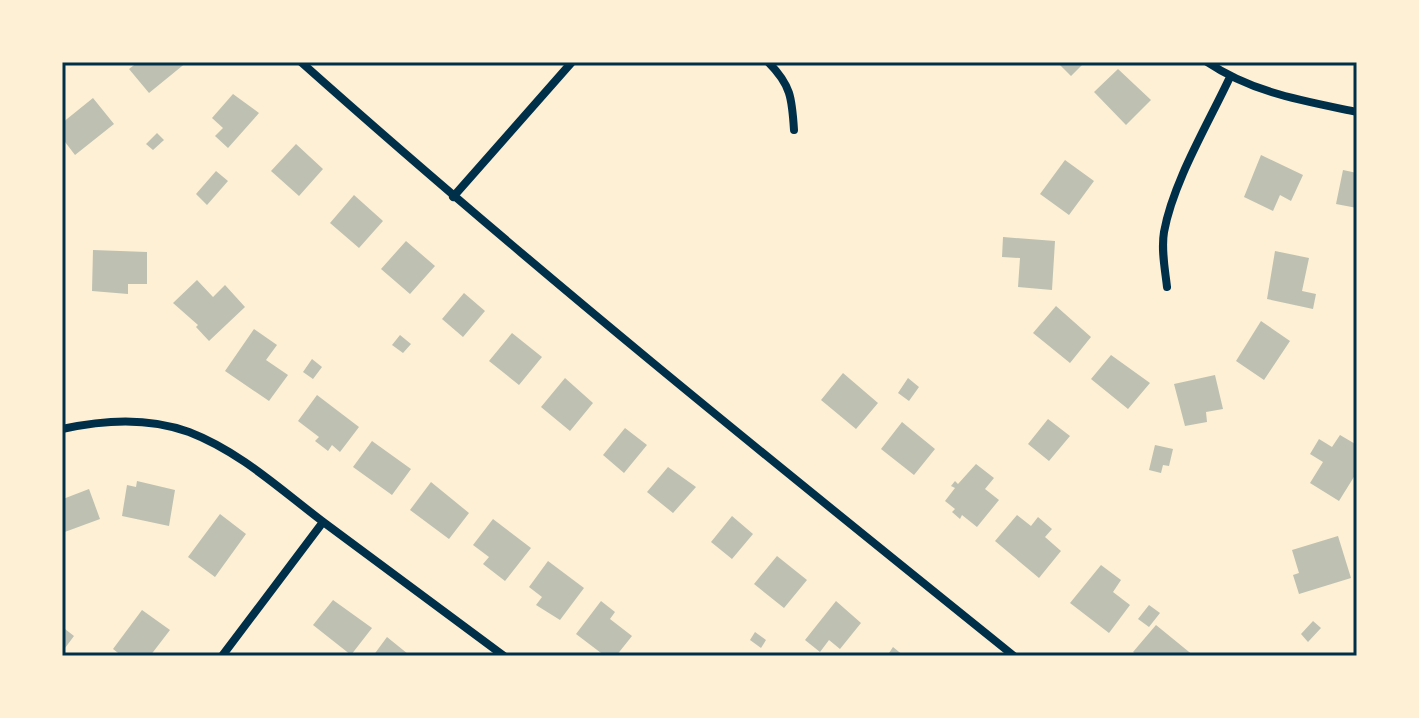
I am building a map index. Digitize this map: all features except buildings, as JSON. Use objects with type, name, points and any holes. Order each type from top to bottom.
[{"type":"street","points":[[301,62],[453,197],[684,391],[1014,656]]},
{"type":"street","points":[[453,197],[572,62]]},
{"type":"street","points":[[768,62],[785,78],[792,98],[794,130]]},
{"type":"street","points":[[1207,62],[1230,77],[1262,91],[1357,112]]},
{"type":"street","points":[[1167,287],[1164,232],[1177,190],[1230,77]]},
{"type":"street","points":[[62,429],[119,420],[157,424],[188,432],[223,448],[267,477],[504,656]]},
{"type":"street","points":[[222,656],[323,522]]}]
